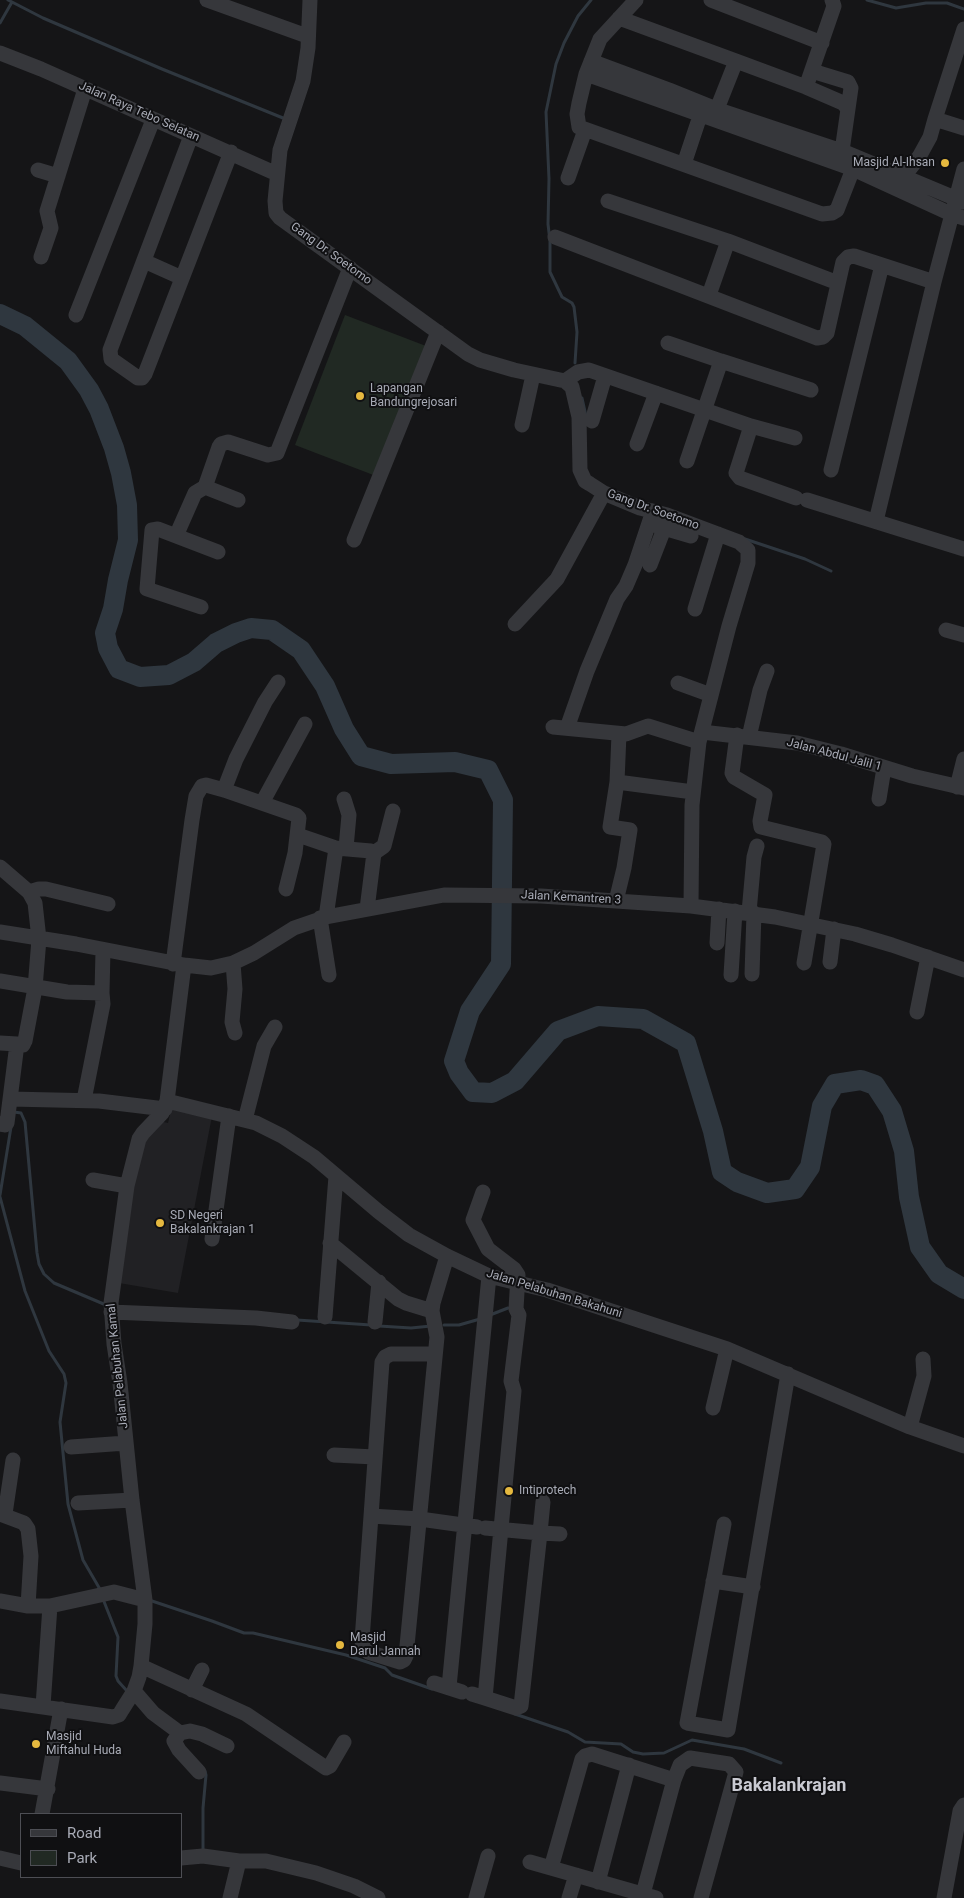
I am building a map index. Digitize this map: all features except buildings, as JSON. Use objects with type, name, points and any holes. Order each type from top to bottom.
[{"type":"street","points":[[207,0],[307,36]]},
{"type":"street","name":"Gang Dr. Soetomo","points":[[310,0],[308,48],[303,81],[280,150],[274,207],[280,218],[480,360],[533,375],[565,381],[572,387],[578,405],[580,470],[585,481],[604,493],[660,520],[718,534],[739,542],[746,547],[749,556],[748,563],[729,626],[700,737],[693,792],[691,906]]},
{"type":"street","points":[[636,0],[600,39],[589,68],[577,114],[577,124],[585,130],[822,214],[832,213],[837,210],[862,169]]},
{"type":"street","points":[[711,0],[822,43]]},
{"type":"street","points":[[806,87],[834,6],[832,0]]},
{"type":"street","points":[[619,18],[806,87],[843,103],[848,109]]},
{"type":"street","points":[[904,176],[919,157],[930,137],[935,119],[957,70],[964,29]]},
{"type":"street","name":"Jalan Raya Tebo Selatan","points":[[0,53],[41,69],[277,174]]},
{"type":"street","points":[[684,164],[736,62]]},
{"type":"street","points":[[589,68],[710,115],[862,169],[958,216]]},
{"type":"street","points":[[812,71],[848,82],[851,88],[842,151]]},
{"type":"street","points":[[41,257],[51,228],[46,215],[47,211],[85,89]]},
{"type":"street","points":[[710,115],[842,151],[862,169],[904,176],[960,200]]},
{"type":"street","points":[[935,119],[964,128]]},
{"type":"street","points":[[76,315],[153,120]]},
{"type":"street","points":[[568,178],[585,130]]},
{"type":"street","points":[[191,136],[110,355],[111,359],[138,378],[142,378],[145,374],[230,152]]},
{"type":"street","points":[[876,521],[934,282],[958,216],[964,169]]},
{"type":"street","points":[[38,170],[58,176]]},
{"type":"street","points":[[608,201],[728,241],[838,283]]},
{"type":"street","points":[[555,237],[817,338],[827,333],[838,283],[844,262],[848,257],[854,256],[934,282]]},
{"type":"street","points":[[709,295],[728,241]]},
{"type":"street","points":[[144,261],[182,278]]},
{"type":"street","points":[[831,470],[882,265]]},
{"type":"street","points":[[176,536],[195,493],[205,487],[219,447],[225,442],[268,455],[276,453],[350,268]]},
{"type":"street","points":[[354,540],[438,332]]},
{"type":"street","points":[[668,343],[811,390]]},
{"type":"street","points":[[687,461],[721,361]]},
{"type":"street","points":[[565,381],[578,372],[589,370],[752,426],[795,438]]},
{"type":"street","points":[[522,425],[533,375]]},
{"type":"street","points":[[592,421],[605,376]]},
{"type":"street","points":[[637,444],[656,393]]},
{"type":"street","points":[[752,426],[736,473],[740,478],[964,549]]},
{"type":"street","points":[[205,487],[238,500]]},
{"type":"street","points":[[515,624],[557,578],[604,493]]},
{"type":"street","points":[[660,520],[690,536]]},
{"type":"street","points":[[650,565],[660,520]]},
{"type":"street","points":[[616,901],[630,830],[610,827],[617,782],[619,734],[560,728],[617,600],[660,520]]},
{"type":"street","points":[[200,607],[147,589],[152,530],[158,529],[218,552]]},
{"type":"street","points":[[695,609],[718,534]]},
{"type":"street","points":[[946,630],[964,635]]},
{"type":"street","points":[[767,671],[743,736],[732,773],[734,777],[765,795],[760,821],[761,827],[824,844],[804,963]]},
{"type":"street","points":[[224,790],[236,758],[265,702],[278,682]]},
{"type":"street","points":[[678,683],[711,695]]},
{"type":"street","points":[[262,803],[305,724]]},
{"type":"street","name":"Jalan Abdul Jalil 1","points":[[619,734],[632,733],[648,726],[700,737],[743,736],[797,743],[960,788]]},
{"type":"street","points":[[960,788],[964,759]]},
{"type":"street","points":[[879,799],[884,768]]},
{"type":"street","points":[[617,782],[693,792]]},
{"type":"street","points":[[166,1105],[178,965],[196,796],[200,787],[206,785],[224,790],[298,816],[300,820],[298,835],[286,889]]},
{"type":"street","points":[[329,975],[323,918],[349,815],[344,798]]},
{"type":"street","points":[[367,909],[374,853],[384,846],[393,811]]},
{"type":"street","points":[[298,835],[341,848],[371,851],[374,853]]},
{"type":"street","points":[[731,975],[746,912],[757,846]]},
{"type":"street","points":[[0,867],[29,892],[35,903],[32,988],[19,1044],[14,1099],[4,1123]]},
{"type":"street","points":[[29,892],[46,889],[108,904]]},
{"type":"street","name":"Jalan Kemantren 3","points":[[0,932],[178,965],[211,968],[233,963],[254,953],[294,928],[323,918],[426,897],[459,894],[541,896],[691,906],[746,912],[811,923],[892,945],[964,970]]},
{"type":"street","points":[[717,943],[719,909]]},
{"type":"street","points":[[746,912],[752,974]]},
{"type":"street","points":[[830,962],[834,929]]},
{"type":"street","points":[[84,1100],[103,1004],[103,950]]},
{"type":"street","points":[[917,1012],[928,957]]},
{"type":"street","points":[[233,963],[235,990],[232,1022],[235,1033]]},
{"type":"street","points":[[0,982],[66,992],[102,993]]},
{"type":"street","points":[[245,1120],[264,1046],[275,1027]]},
{"type":"street","points":[[0,1043],[19,1044]]},
{"type":"street","name":"Jalan Pelabuhan Bakahuni","points":[[14,1099],[84,1100],[166,1105],[245,1120],[282,1136],[314,1157],[409,1235],[489,1276],[556,1293],[727,1349],[910,1427],[964,1446]]},
{"type":"street","name":"Jalan Pelabuhan Kamal","points":[[61,1709],[113,1717],[119,1715],[134,1691],[141,1666],[145,1624],[144,1600],[111,1303],[127,1186],[139,1139],[166,1105]]},
{"type":"street","points":[[212,1239],[229,1116]]},
{"type":"street","points":[[325,1317],[336,1176]]},
{"type":"street","points":[[93,1180],[127,1186]]},
{"type":"street","points":[[467,1693],[482,1527],[514,1392],[512,1381],[519,1315],[516,1309],[518,1275],[514,1269],[488,1249],[474,1224],[474,1216],[483,1192]]},
{"type":"street","points":[[330,1243],[406,1304],[432,1311]]},
{"type":"street","points":[[435,1354],[391,1354],[385,1357],[382,1362],[362,1640],[364,1648],[368,1652],[400,1662],[406,1656],[435,1354],[436,1327],[432,1303],[447,1256]]},
{"type":"street","points":[[467,1693],[482,1527],[489,1276]]},
{"type":"street","points":[[375,1322],[378,1282]]},
{"type":"street","points":[[111,1312],[256,1318],[292,1322]]},
{"type":"street","points":[[713,1408],[727,1349]]},
{"type":"street","points":[[910,1427],[924,1376],[925,1366],[923,1359]]},
{"type":"street","points":[[724,1524],[688,1723],[728,1730],[788,1374]]},
{"type":"street","points":[[71,1447],[126,1442]]},
{"type":"street","points":[[334,1455],[375,1457]]},
{"type":"street","points":[[13,1460],[2,1514],[24,1523],[28,1529],[31,1556],[28,1606]]},
{"type":"street","points":[[78,1503],[132,1500]]},
{"type":"street","points":[[434,1683],[516,1708],[521,1706],[543,1502]]},
{"type":"street","points":[[371,1516],[420,1519],[560,1534]]},
{"type":"street","points":[[713,1581],[753,1587]]},
{"type":"street","points":[[0,1601],[28,1606],[50,1606],[104,1593],[144,1600]]},
{"type":"street","points":[[43,1706],[50,1606]]},
{"type":"street","points":[[141,1666],[246,1714],[326,1768],[330,1766],[344,1742]]},
{"type":"street","points":[[192,1690],[202,1670]]},
{"type":"street","points":[[134,1691],[153,1713],[178,1736],[179,1750],[200,1772]]},
{"type":"street","points":[[0,1701],[61,1709],[42,1813]]},
{"type":"street","points":[[178,1736],[190,1731],[202,1734],[227,1746]]},
{"type":"street","points":[[551,1868],[584,1756],[592,1754],[674,1780]]},
{"type":"street","points":[[530,1862],[650,1896],[674,1780],[680,1765],[690,1758],[729,1764],[736,1772],[702,1898]]},
{"type":"street","points":[[598,1882],[629,1765]]},
{"type":"street","points":[[0,1782],[48,1789]]},
{"type":"street","points":[[944,1898],[960,1811],[964,1806]]},
{"type":"street","points":[[182,1858],[202,1856],[239,1861],[266,1861],[316,1873],[354,1886],[378,1898]]},
{"type":"street","points":[[476,1898],[479,1882],[488,1856]]},
{"type":"street","points":[[0,1858],[20,1863]]},
{"type":"street","points":[[230,1898],[239,1861]]},
{"type":"street","points":[[569,1898],[576,1875]]},
{"type":"shaded area","name":"SD Negeri Bakalankrajan 1","points":[[172,1106],[212,1116],[178,1293],[119,1283],[137,1164],[143,1144],[159,1121],[168,1123]]},
{"type":"green space","name":"Lapangan Bandungrejosari","points":[[345,315],[426,346],[376,476],[295,445]]},
{"type":"waterway","points":[[8,0],[43,18],[283,118]]},
{"type":"waterway","points":[[575,363],[577,332],[574,307],[572,303],[562,297],[550,272],[546,112],[556,64],[564,43],[578,16],[591,0]]},
{"type":"waterway","points":[[867,0],[896,8],[926,3],[947,3],[964,9]]},
{"type":"waterway","points":[[0,23],[12,2]]},
{"type":"waterway","points":[[0,314],[25,326],[68,361],[89,390],[99,409],[114,448],[127,505],[128,540],[113,609],[105,633],[108,648],[119,669],[140,677],[169,675],[194,662],[216,643],[236,633],[251,628],[272,630],[301,650],[325,686],[344,729],[361,756],[391,764],[455,762],[488,770],[503,800],[501,964],[470,1011],[454,1061],[459,1073],[473,1092],[492,1093],[515,1081],[558,1031],[598,1016],[643,1019],[686,1043],[713,1131],[722,1172],[737,1182],[767,1193],[795,1189],[810,1167],[822,1106],[835,1084],[861,1080],[875,1085],[892,1111],[904,1151],[909,1197],[920,1247],[939,1274],[964,1289]]},
{"type":"waterway","points":[[582,398],[586,416]]},
{"type":"waterway","points":[[745,539],[805,559],[831,571]]},
{"type":"waterway","points":[[14,1112],[21,1113],[25,1122],[39,1264],[44,1274],[54,1283],[106,1305]]},
{"type":"waterway","points":[[0,1195],[11,1127]]},
{"type":"waterway","points":[[0,1197],[25,1291],[49,1351],[64,1374],[66,1383],[60,1422],[68,1504],[83,1560],[101,1591]]},
{"type":"waterway","points":[[490,1315],[508,1308]]},
{"type":"waterway","points":[[444,1325],[459,1325],[480,1319]]},
{"type":"waterway","points":[[297,1320],[371,1325]]},
{"type":"waterway","points":[[379,1326],[411,1328],[431,1326]]},
{"type":"waterway","points":[[103,1599],[118,1637],[116,1676],[127,1691]]},
{"type":"waterway","points":[[149,1600],[244,1633],[253,1633],[346,1655],[385,1668],[392,1675],[432,1689]]},
{"type":"waterway","points":[[515,1714],[568,1732],[585,1742],[621,1744],[633,1752],[643,1754],[664,1753],[692,1740],[744,1749],[781,1763]]},
{"type":"waterway","points":[[203,1850],[205,1771]]},
{"type":"place","name":"Masjid Al-Ihsan","points":[[945,163]]},
{"type":"place","name":"Lapangan Bandungrejosari","points":[[360,396]]},
{"type":"place","name":"SD Negeri Bakalankrajan 1","points":[[160,1223]]},
{"type":"place","name":"Intiprotech","points":[[509,1491]]},
{"type":"place","name":"Masjid Darul Jannah","points":[[340,1645]]},
{"type":"place","name":"Masjid Miftahul Huda","points":[[36,1744]]},
{"type":"district","name":"Bakalankrajan","points":[[789,1786]]}]
